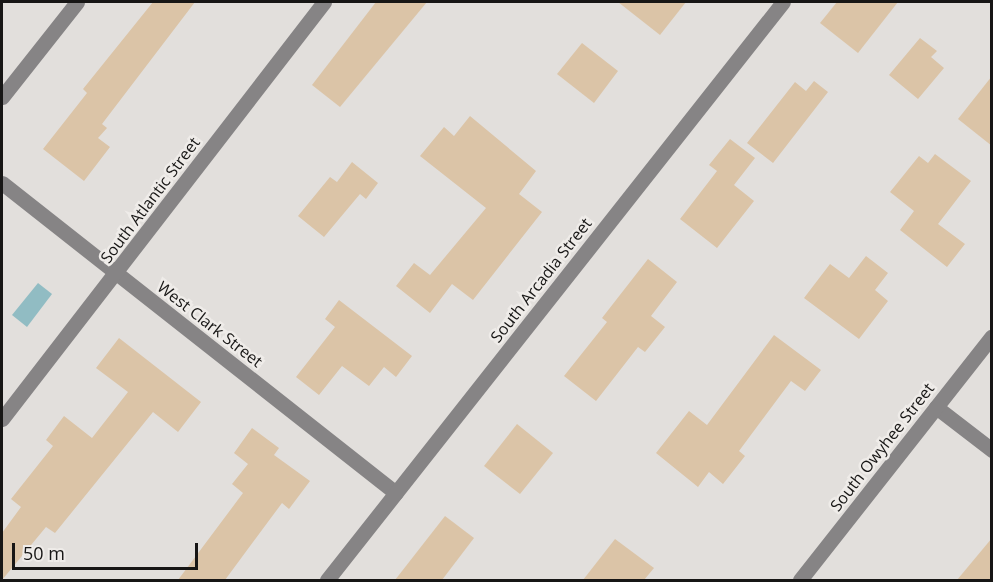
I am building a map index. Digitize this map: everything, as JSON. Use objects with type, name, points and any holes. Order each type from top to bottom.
[{"type":"street","points":[[2,97],[77,2]]},
{"type":"street","name":"South Atlantic Street","points":[[2,418],[324,2]]},
{"type":"street","name":"South Arcadia Street","points":[[327,580],[783,2]]},
{"type":"street","name":"West Clark Street","points":[[2,183],[396,493]]},
{"type":"street","name":"South Owyhee Street","points":[[800,580],[992,336]]},
{"type":"street","points":[[936,407],[992,450]]},
{"type":"water","points":[[38,283],[52,294],[27,327],[12,315]]},
{"type":"building","points":[[153,2],[195,2],[102,124],[107,128],[98,138],[110,147],[84,181],[43,149],[87,93],[83,89]]},
{"type":"building","points":[[376,2],[427,2],[340,107],[312,85]]},
{"type":"building","points":[[618,2],[686,2],[660,35]]},
{"type":"building","points":[[837,2],[898,2],[858,53],[820,23]]},
{"type":"building","points":[[920,38],[937,51],[931,57],[944,68],[918,99],[889,75]]},
{"type":"building","points":[[582,43],[618,71],[594,103],[557,74]]},
{"type":"building","points":[[992,76],[992,146],[958,119]]},
{"type":"building","points":[[814,81],[828,92],[773,163],[747,143],[795,82],[806,91]]},
{"type":"building","points":[[470,116],[536,171],[519,194],[542,212],[473,300],[452,284],[430,313],[396,286],[414,263],[430,275],[486,208],[420,156],[444,127],[454,136]]},
{"type":"building","points":[[730,139],[755,158],[734,185],[754,201],[717,248],[680,219],[717,171],[709,165]]},
{"type":"building","points":[[935,154],[971,181],[938,224],[965,244],[947,267],[900,230],[914,211],[890,192],[919,156],[928,163]]},
{"type":"building","points":[[352,162],[378,183],[366,199],[360,194],[324,237],[298,216],[330,177],[337,182]]},
{"type":"building","points":[[866,256],[888,273],[875,290],[888,301],[859,339],[804,298],[830,264],[849,278]]},
{"type":"building","points":[[648,259],[677,282],[651,316],[665,327],[645,352],[638,347],[596,401],[564,376],[607,322],[602,318]]},
{"type":"building","points":[[339,300],[412,356],[396,377],[384,367],[369,386],[342,366],[319,395],[296,377],[335,327],[325,319]]},
{"type":"building","points":[[774,335],[821,370],[805,391],[791,381],[739,451],[745,456],[723,484],[709,472],[698,487],[656,453],[689,411],[707,425]]},
{"type":"building","points":[[119,338],[201,402],[178,432],[153,412],[55,533],[46,527],[2,580],[2,533],[21,507],[11,499],[53,446],[46,440],[64,416],[92,438],[128,392],[96,368]]},
{"type":"building","points":[[517,424],[553,453],[520,494],[484,466]]},
{"type":"building","points":[[252,428],[279,448],[274,455],[310,481],[289,509],[282,503],[225,580],[178,580],[243,493],[232,484],[248,464],[234,453]]},
{"type":"building","points":[[445,516],[474,538],[442,580],[395,580]]},
{"type":"building","points":[[992,538],[992,580],[957,580]]},
{"type":"building","points":[[615,539],[654,568],[644,580],[583,580]]}]
